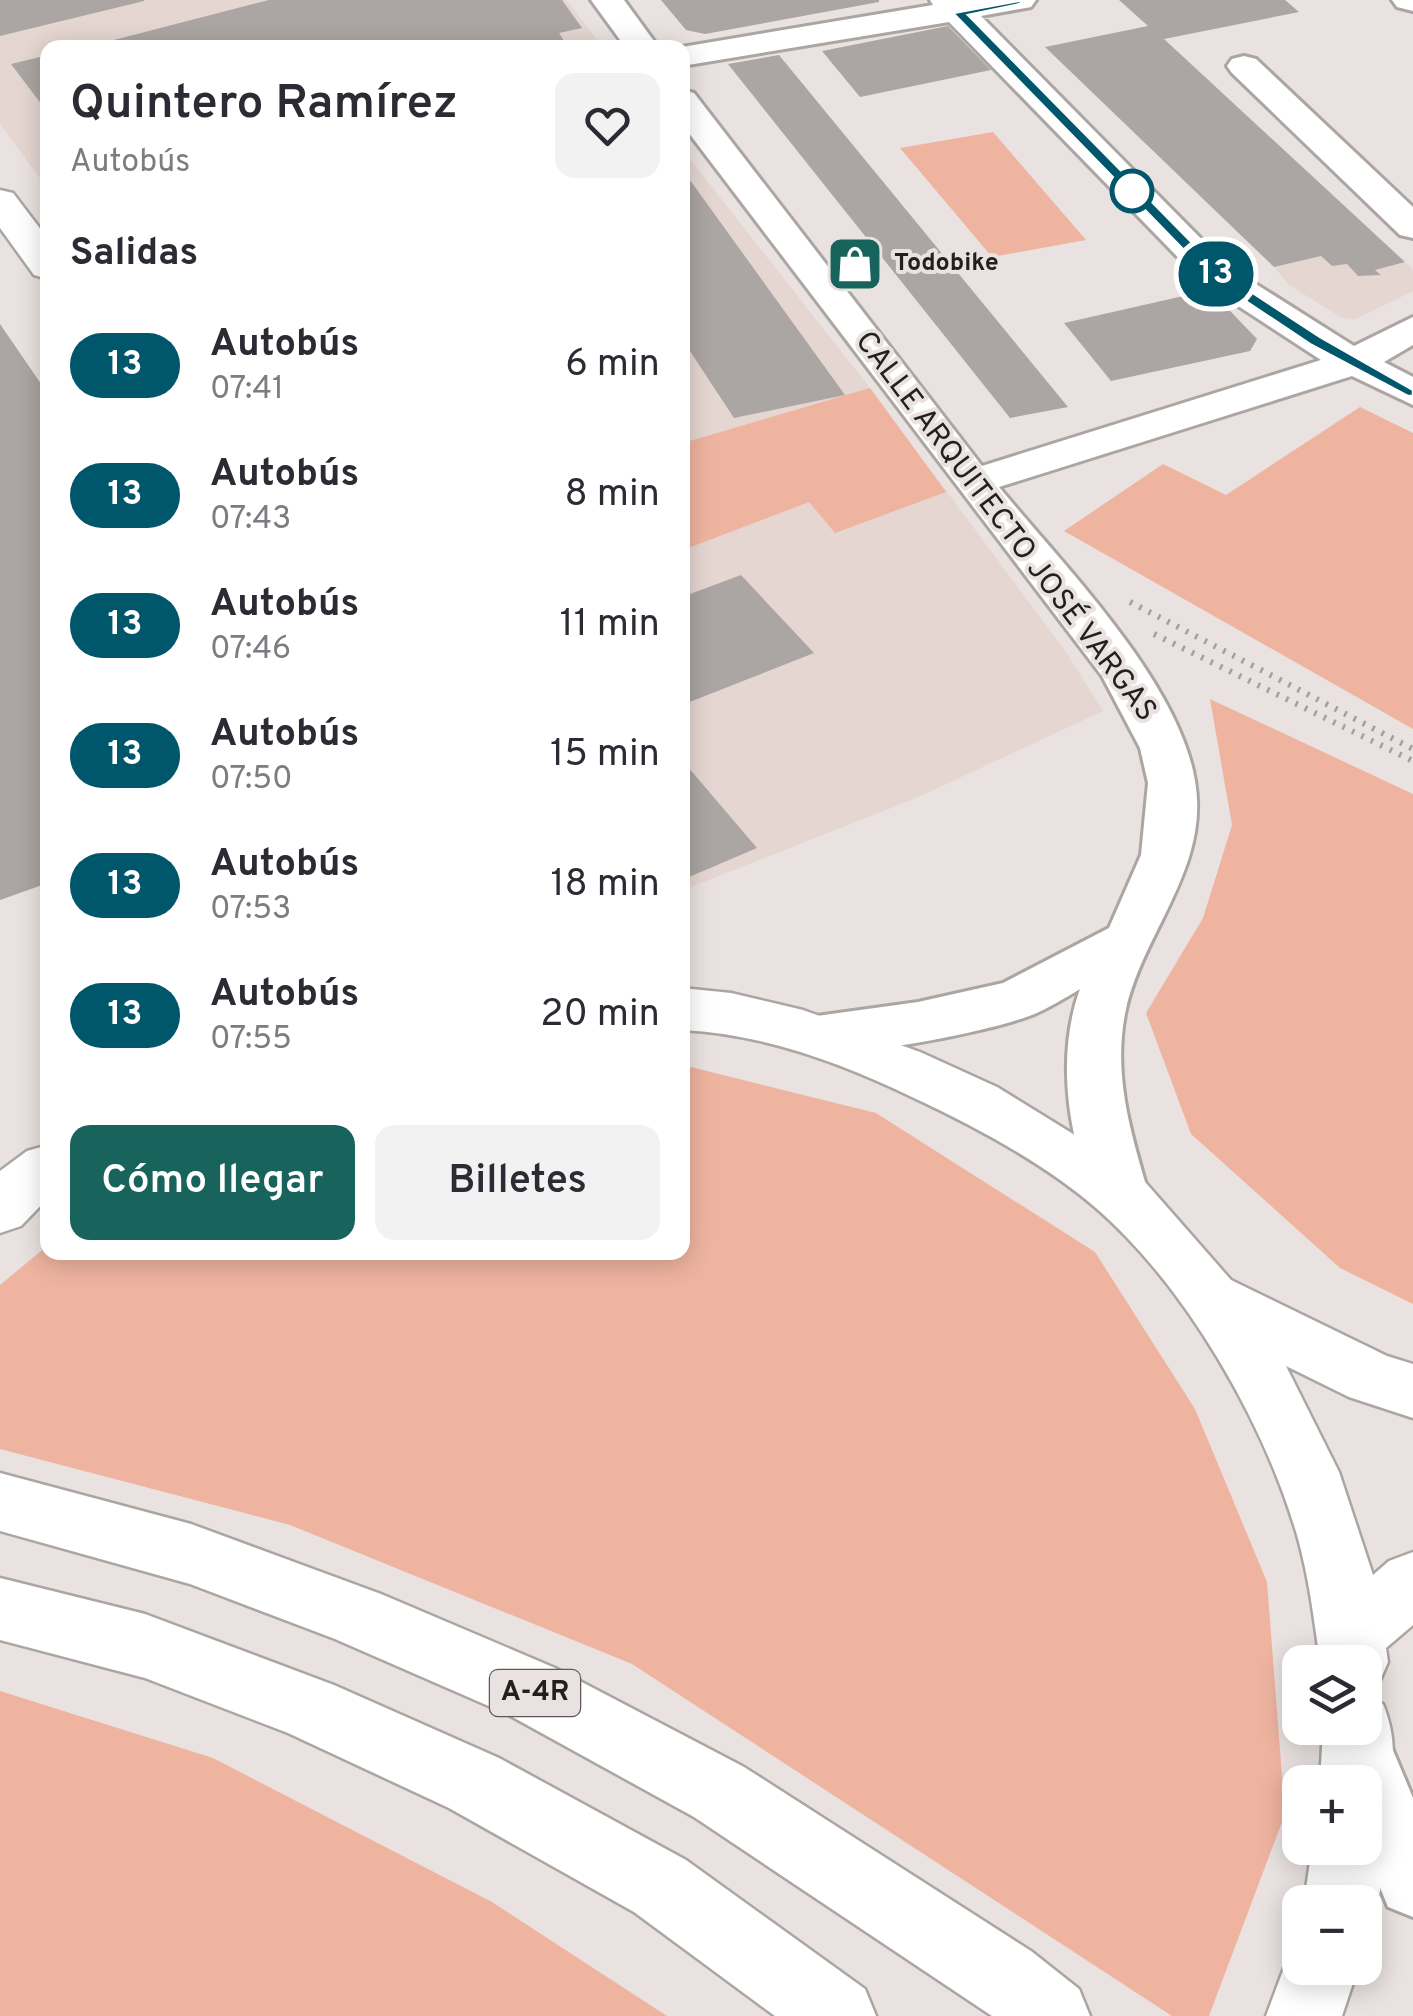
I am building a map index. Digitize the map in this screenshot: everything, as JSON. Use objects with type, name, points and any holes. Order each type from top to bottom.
[{"type":"main road","points":[[0,200],[40,257]]},
{"type":"main road","points":[[690,1006],[814,1033],[1001,1112],[1121,1195],[1209,1298],[1274,1398],[1323,1511],[1352,1645]]},
{"type":"main road","points":[[1209,1298],[1370,1378],[1413,1391]]},
{"type":"main road","name":"A-4R","points":[[10,1504],[191,1554],[357,1616],[532,1691],[719,1792],[1028,1997]]},
{"type":"main road","points":[[1357,1645],[1413,1582]]},
{"type":"main road","points":[[0,1609],[145,1646],[310,1708],[474,1783],[660,1886],[838,2016]]},
{"type":"main road","points":[[1304,2016],[1316,1985]]},
{"type":"street","points":[[607,0],[637,40]]},
{"type":"street","points":[[690,55],[952,7],[1020,0]]},
{"type":"street","points":[[952,7],[1216,275],[1353,363],[1413,393]]},
{"type":"street","points":[[1244,66],[1413,227]]},
{"type":"street","name":"CALLE ARQUITECTO JOSÉ VARGAS","points":[[690,111],[1078,616],[1144,706],[1163,742],[1172,781],[1174,827],[1162,874],[1130,940],[1094,1037],[1095,1094],[1121,1195]]},
{"type":"street","points":[[973,482],[1353,363],[1413,330]]},
{"type":"street","points":[[814,1033],[918,1022],[1016,1000],[1130,940]]},
{"type":"street","points":[[1358,1754],[1413,1882]]},
{"type":"path","points":[[1153,634],[1413,762]]},
{"type":"shaded area","points":[[0,0],[566,0],[597,40],[40,40],[40,178],[0,124]]},
{"type":"shaded area","points":[[993,132],[1086,240],[992,257],[900,148]]},
{"type":"shaded area","points":[[690,159],[870,388],[1066,652],[1103,711],[914,799],[690,887]]},
{"type":"shaded area","points":[[1321,256],[1332,266],[1347,264],[1358,276],[1379,275],[1375,270],[1405,262],[1413,270],[1413,291],[1356,319],[1342,318],[1289,285],[1274,267]]},
{"type":"shaded area","points":[[870,388],[946,492],[835,533],[809,502],[690,547],[690,441]]},
{"type":"shaded area","points":[[1360,407],[1413,433],[1413,729],[1064,531],[1163,464],[1226,495]]},
{"type":"shaded area","points":[[1210,699],[1413,794],[1413,1304],[1340,1268],[1191,1134],[1146,1013],[1203,918],[1232,825]]},
{"type":"shaded area","points":[[690,1067],[876,1113],[1095,1252],[1195,1409],[1267,1582],[1282,1822],[1209,2016],[1172,2016],[632,1664],[290,1525],[0,1449],[0,1285],[40,1252],[40,1260],[690,1260]]},
{"type":"shaded area","points":[[0,1691],[213,1758],[492,1902],[667,2016],[0,2016]]},
{"type":"building","points":[[0,0],[144,0],[144,1],[0,36]]},
{"type":"building","points":[[269,0],[562,0],[582,28],[559,33],[564,40],[114,40]]},
{"type":"building","points":[[661,0],[879,2],[705,34],[686,30]]},
{"type":"building","points":[[1119,0],[1285,0],[1299,12],[1164,39],[1405,262],[1375,270],[1381,275],[1358,276],[1347,264],[1332,266],[1321,256],[1274,267],[1045,47],[1148,26]]},
{"type":"building","points":[[948,26],[991,70],[860,97],[822,51]]},
{"type":"building","points":[[779,55],[1068,407],[1010,418],[728,64]]},
{"type":"building","points":[[40,57],[40,102],[11,64]]},
{"type":"building","points":[[690,180],[845,395],[734,418],[690,351]]},
{"type":"building","points":[[1210,290],[1257,339],[1250,351],[1111,381],[1064,323]]},
{"type":"building","points":[[0,324],[40,382],[40,886],[0,900]]},
{"type":"building","points":[[741,575],[814,653],[690,702],[690,594]]},
{"type":"building","points":[[690,769],[757,848],[690,877]]},
{"type":"bus line","name":"13","points":[[1020,0],[959,13],[1216,275],[1267,312],[1413,393]]},
{"type":"place","name":"Todobike","points":[[855,264]]}]
